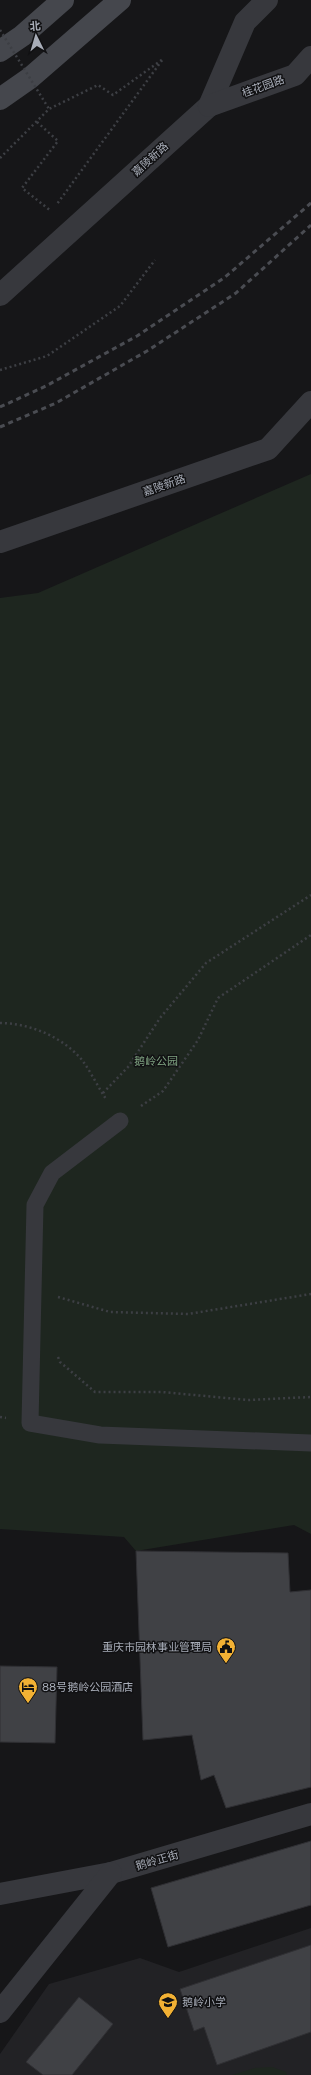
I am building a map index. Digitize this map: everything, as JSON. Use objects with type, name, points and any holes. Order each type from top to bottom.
[{"type":"main road","points":[[0,51],[22,36],[63,0]]},
{"type":"main road","points":[[0,99],[30,78],[120,0]]},
{"type":"street","name":"嘉陵新路","points":[[0,295],[209,106],[245,22],[267,0]]},
{"type":"street","name":"桂花园路","points":[[209,106],[295,74],[311,58]]},
{"type":"street","name":"嘉陵新路","points":[[0,542],[268,449],[311,402]]},
{"type":"street","name":"鹅岭正街","points":[[0,1894],[111,1873],[311,1814]]},
{"type":"street","points":[[0,2012],[111,1873]]},
{"type":"lane","points":[[120,1121],[52,1173],[35,1205],[30,1423],[100,1436],[311,1443]]},
{"type":"path","points":[[0,30],[49,109]]},
{"type":"path","points":[[0,158],[49,109],[98,85],[113,95],[163,59],[51,212],[46,216]]},
{"type":"path","points":[[36,122],[58,141],[22,188],[51,212]]},
{"type":"path","points":[[0,370],[47,356],[120,306],[155,260]]},
{"type":"path","points":[[102,1093],[128,1067],[160,1018],[206,963],[311,895]]},
{"type":"path","points":[[0,1023],[25,1025],[46,1034],[69,1048],[81,1060],[120,1121],[163,1091],[198,1040],[218,998],[311,935]]},
{"type":"path","points":[[33,1290],[110,1312],[188,1314],[311,1294]]},
{"type":"path","points":[[58,1355],[60,1362],[95,1392],[162,1392],[248,1400],[311,1397]]},
{"type":"shaded area","name":"鹅岭小学","points":[[311,1928],[311,2075],[0,2075],[0,2054],[49,1984],[140,1958],[179,1972]]},
{"type":"green space","name":"鹅岭公园","points":[[311,474],[311,1534],[294,1525],[136,1551],[124,1537],[0,1529],[0,598],[38,593]]},
{"type":"green space","points":[[272,2067],[286,2072],[287,2075],[232,2075],[255,2068]]},
{"type":"building","name":"重庆市园林事业管理局","points":[[136,1551],[288,1553],[290,1592],[311,1590],[311,1787],[226,1808],[214,1775],[201,1780],[192,1735],[143,1740]]},
{"type":"building","name":"88号鹅岭公园酒店","points":[[0,1666],[57,1667],[55,1743],[0,1742]]},
{"type":"building","points":[[311,1841],[311,1905],[168,1947],[151,1888]]},
{"type":"building","points":[[311,1945],[311,2032],[217,2065],[204,2027],[194,2031],[180,1989]]},
{"type":"building","points":[[79,1997],[113,2024],[72,2075],[43,2075],[26,2062]]},
{"type":"railway","points":[[0,407],[46,386],[137,336],[224,278],[311,203]]},
{"type":"railway","points":[[0,427],[56,403],[147,351],[236,293],[311,225]]},
{"type":"place","name":"重庆市园林事业管理局","points":[[226,1664]]},
{"type":"place","name":"88号鹅岭公园酒店","points":[[28,1704]]},
{"type":"place","name":"鹅岭小学","points":[[168,2019]]}]
